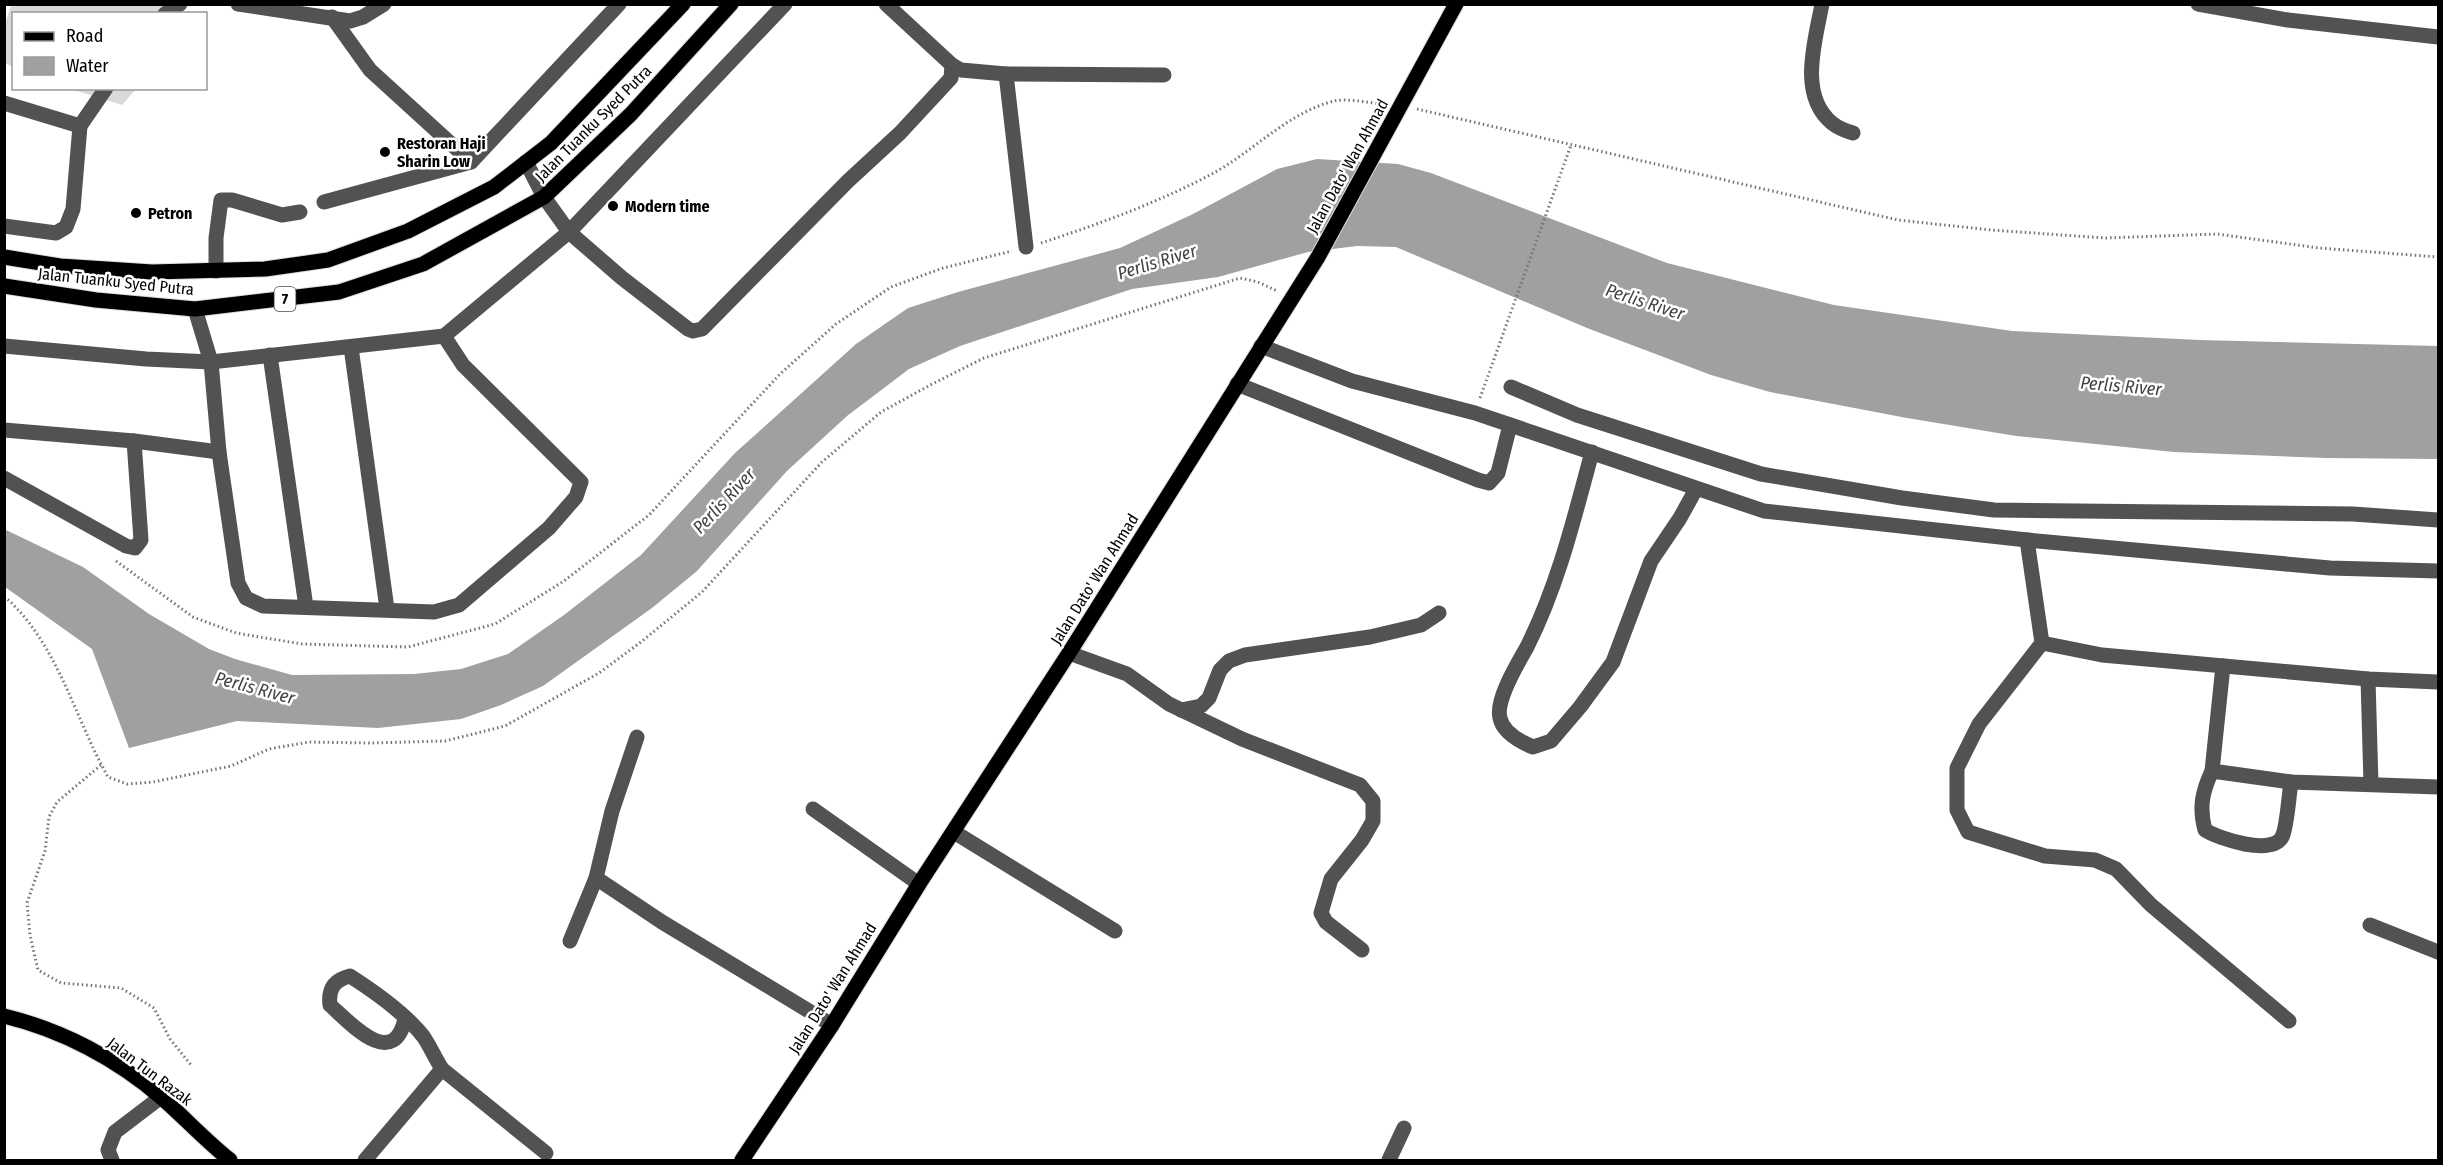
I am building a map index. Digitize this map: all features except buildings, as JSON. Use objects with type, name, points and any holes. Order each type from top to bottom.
[{"type":"main road","name":"Jalan Tuanku Syed Putra","points":[[4,257],[60,266],[142,271],[265,269],[328,260],[408,231],[494,187],[551,143],[683,4]]},
{"type":"main road","name":"Jalan Tuanku Syed Putra","points":[[4,286],[96,300],[195,309],[339,292],[423,264],[544,197],[631,114],[731,4]]},
{"type":"main road","name":"Jalan Dato' Wan Ahmad","points":[[742,1161],[832,1025],[919,884],[1069,653],[1293,298],[1318,257],[1456,4]]},
{"type":"main road","name":"Jalan Tun Razak","points":[[4,1016],[60,1034],[116,1064],[161,1097],[225,1159]]},
{"type":"street","points":[[238,4],[350,21],[378,10],[384,4]]},
{"type":"street","points":[[324,202],[471,162],[619,4]]},
{"type":"street","points":[[4,346],[146,359],[211,362],[444,336],[569,232],[784,4]]},
{"type":"street","points":[[886,4],[952,65],[961,70],[1006,74],[1164,75]]},
{"type":"street","points":[[1822,4],[1811,83],[1814,96],[1826,118],[1834,125],[1853,134]]},
{"type":"street","points":[[2198,4],[2439,37]]},
{"type":"street","points":[[332,17],[370,70],[471,162]]},
{"type":"street","points":[[526,162],[544,197],[569,232],[622,278],[688,328],[693,331],[702,329],[848,181],[900,133],[951,78],[952,65]]},
{"type":"street","points":[[1006,74],[1026,247]]},
{"type":"street","points":[[4,226],[56,232],[66,227],[73,209],[80,126],[105,90]]},
{"type":"street","points":[[4,103],[80,126]]},
{"type":"street","points":[[216,271],[216,238],[221,200],[232,200],[282,215],[300,212]]},
{"type":"street","points":[[195,309],[211,362],[219,452],[238,584],[246,598],[263,606],[434,612],[459,605],[549,528],[576,497],[581,482],[463,365],[444,336]]},
{"type":"street","points":[[1261,346],[1352,381],[1475,413],[1593,452],[1740,505],[1779,514],[2330,568],[2439,571]]},
{"type":"street","points":[[351,347],[387,609]]},
{"type":"street","points":[[270,355],[306,607]]},
{"type":"street","points":[[1237,384],[1489,483],[1498,473],[1510,425]]},
{"type":"street","points":[[1510,387],[1576,415],[1761,474],[1913,499],[1994,510],[2353,514],[2439,520]]},
{"type":"street","points":[[4,430],[134,441],[219,452]]},
{"type":"street","points":[[4,478],[126,546],[135,548],[141,540],[134,441]]},
{"type":"street","points":[[1593,452],[1555,583],[1539,623],[1506,688],[1501,704],[1499,718],[1505,728],[1521,742],[1533,747],[1551,741],[1586,699],[1612,662],[1651,561],[1680,518],[1696,489]]},
{"type":"street","points":[[2027,540],[2041,636],[1979,724],[1957,768],[1957,810],[1968,832],[2045,856],[2095,860],[2116,869],[2151,905],[2289,1021]]},
{"type":"street","points":[[1181,710],[1201,706],[1209,698],[1220,670],[1229,662],[1245,655],[1370,637],[1421,625],[1439,614]]},
{"type":"street","points":[[2041,636],[2102,655],[2368,679],[2439,682]]},
{"type":"street","points":[[1069,653],[1127,674],[1169,704],[1242,739],[1360,785],[1373,801],[1373,821],[1362,840],[1331,879],[1321,913],[1326,922],[1362,950]]},
{"type":"street","points":[[2223,666],[2212,771],[2203,791],[2201,816],[2205,830],[2217,838],[2264,847],[2276,845],[2283,836],[2291,782]]},
{"type":"street","points":[[2368,679],[2371,784]]},
{"type":"street","points":[[570,941],[596,878],[612,811],[637,737]]},
{"type":"street","points":[[2212,771],[2291,782],[2439,787]]},
{"type":"street","points":[[813,809],[919,884]]},
{"type":"street","points":[[954,832],[1115,931]]},
{"type":"street","points":[[596,878],[662,922],[832,1025]]},
{"type":"street","points":[[2370,925],[2439,952]]},
{"type":"street","points":[[405,1019],[394,1040],[381,1043],[368,1039],[330,1005],[329,996],[333,984],[339,978],[350,976],[366,986],[405,1019],[423,1036],[442,1069],[546,1153]]},
{"type":"street","points":[[365,1161],[442,1069]]},
{"type":"street","points":[[112,1161],[108,1150],[115,1132],[161,1097]]},
{"type":"street","points":[[1389,1161],[1404,1128]]},
{"type":"path","points":[[108,556],[193,617],[236,633],[302,644],[408,647],[495,624],[564,581],[649,515],[780,374],[836,324],[891,287],[943,268],[1026,247],[1095,225],[1165,198],[1219,170],[1303,113],[1335,101],[1401,105],[1898,220],[1941,226],[2105,238],[2217,234],[2319,248],[2439,256]]},
{"type":"path","points":[[1475,413],[1572,145]]},
{"type":"path","points":[[4,597],[34,628],[61,677],[108,777],[127,784],[153,782],[231,766],[269,749],[309,742],[445,741],[505,726],[599,673],[702,592],[822,462],[881,412],[934,383],[984,358],[1240,278],[1258,282],[1293,298]]},
{"type":"path","points":[[101,765],[57,802],[48,817],[45,851],[27,903],[30,935],[38,970],[61,983],[122,988],[154,1008],[170,1039],[191,1065]]},
{"type":"shaded area","points":[[11,5],[185,5],[182,12],[12,12],[12,66],[5,63],[5,24]]},
{"type":"shaded area","points":[[74,90],[135,90],[122,105]]},
{"type":"water","name":"Perlis River","points":[[1317,159],[1398,164],[1431,173],[1667,263],[1834,305],[2012,331],[2200,340],[2438,346],[2438,459],[2325,458],[2174,452],[2016,436],[1770,392],[1711,375],[1587,328],[1396,247],[1357,246],[1308,252],[1218,277],[1132,289],[960,346],[909,369],[847,416],[787,471],[697,571],[652,608],[543,686],[501,705],[461,719],[378,728],[237,721],[129,748],[92,649],[5,587],[4,529],[83,567],[149,614],[209,649],[292,675],[414,674],[461,669],[508,654],[564,615],[641,555],[735,453],[856,344],[908,308],[1120,248],[1193,214],[1277,169]]},
{"type":"place","name":"Restoran Haji Sharin Low","points":[[385,152]]},
{"type":"place","name":"Modern time","points":[[613,206]]},
{"type":"place","name":"Petron","points":[[136,213]]}]
